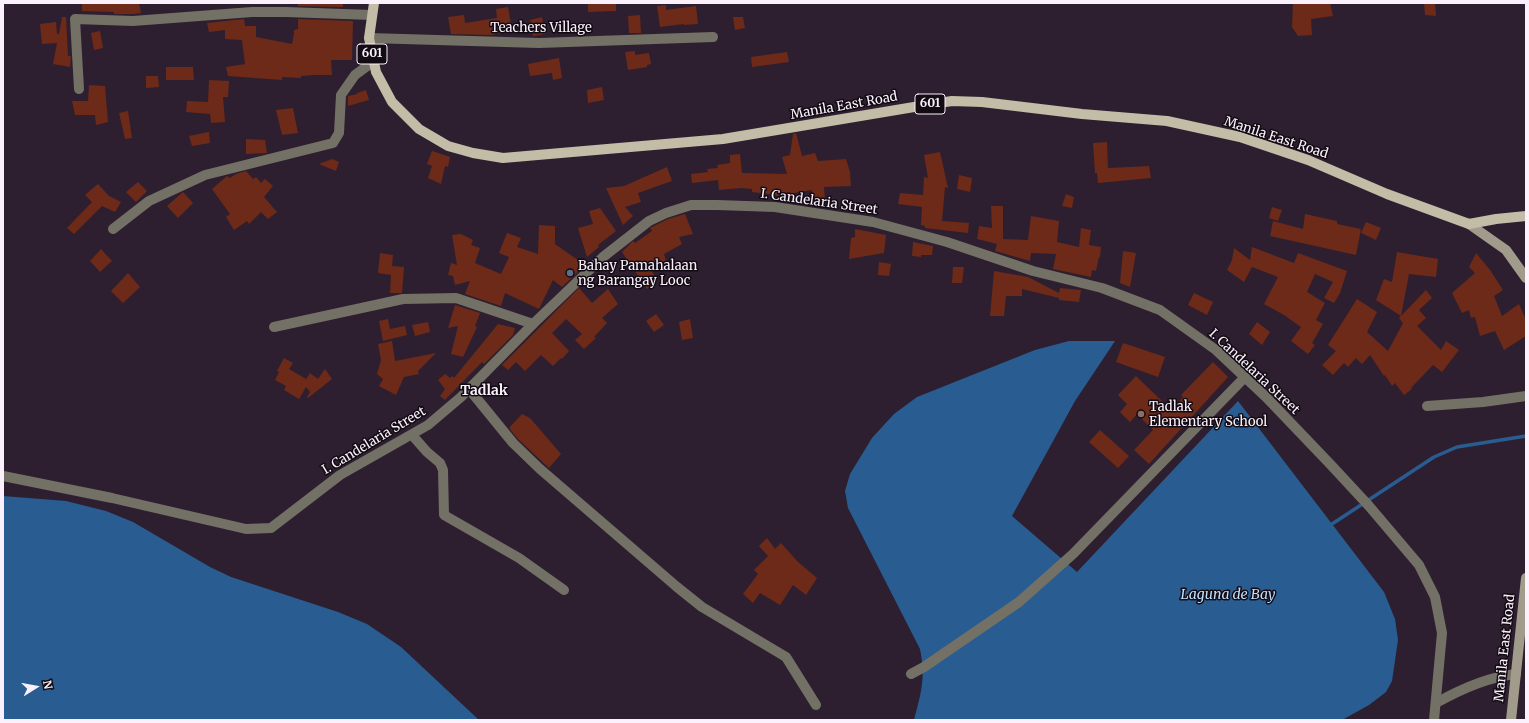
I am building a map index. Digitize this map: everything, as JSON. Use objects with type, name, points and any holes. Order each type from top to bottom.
[{"type":"main road","name":"Manila East Road","points":[[374,3],[369,38],[376,72],[392,102],[419,129],[448,146],[481,154],[503,158],[723,139],[952,101],[982,102],[1082,114],[1167,121],[1240,137],[1308,160],[1387,194],[1469,224],[1506,250],[1526,278]]},
{"type":"main road","points":[[1469,224],[1496,218],[1526,216]]},
{"type":"main road","name":"Manila East Road","points":[[1510,720],[1526,583]]},
{"type":"street","points":[[79,89],[75,19],[133,21],[239,12],[372,15]]},
{"type":"street","name":"Teachers Village","points":[[369,38],[539,43],[713,37]]},
{"type":"street","points":[[113,229],[149,201],[205,175],[333,143],[339,133],[341,95],[355,75],[374,61]]},
{"type":"street","name":"I. Candelaria Street","points":[[3,476],[112,498],[246,530],[270,528],[340,475],[428,425],[469,389],[602,257],[649,222],[666,213],[691,205],[775,207],[873,222],[947,242],[1033,271],[1102,288],[1160,310],[1216,350],[1266,397],[1359,495],[1419,565],[1435,597],[1442,633],[1434,720]]},
{"type":"street","points":[[274,327],[402,299],[456,298],[533,324]]},
{"type":"street","points":[[911,674],[924,667],[1019,602],[1067,560],[1245,377]]},
{"type":"street","points":[[469,389],[513,443],[534,464],[678,587],[702,607],[786,657],[816,705]]},
{"type":"street","points":[[1427,406],[1483,402],[1526,396]]},
{"type":"street","points":[[412,435],[427,452],[440,463],[443,470],[444,516],[519,558],[564,590]]},
{"type":"street","points":[[1436,703],[1460,690],[1486,680],[1504,675],[1516,674]]},
{"type":"water","name":"Laguna de Bay","points":[[1069,341],[1115,341],[1075,401],[1012,516],[1077,572],[1238,401],[1384,592],[1395,619],[1398,640],[1392,681],[1386,692],[1369,705],[1342,720],[914,720],[921,693],[923,677],[920,649],[848,508],[845,491],[850,474],[872,438],[894,414],[917,397],[1035,350]]},
{"type":"water","points":[[3,496],[66,501],[106,511],[133,522],[210,567],[231,577],[338,612],[367,624],[401,647],[479,720],[3,720]]},
{"type":"building","points":[[82,3],[139,3],[141,13],[114,14],[114,12],[82,11]]},
{"type":"building","points":[[298,3],[343,3],[343,7],[298,6]]},
{"type":"building","points":[[588,3],[616,3],[616,11],[588,12]]},
{"type":"building","points":[[1293,3],[1330,3],[1333,16],[1311,19],[1312,35],[1298,36],[1292,27]]},
{"type":"building","points":[[1424,3],[1435,3],[1436,16],[1425,15]]},
{"type":"building","points":[[666,5],[666,10],[696,6],[698,24],[660,27],[657,6]]},
{"type":"building","points":[[508,7],[512,31],[491,35],[451,34],[448,17],[464,15],[465,23],[497,18],[496,9]]},
{"type":"building","points":[[640,15],[641,33],[629,33],[628,16]]},
{"type":"building","points":[[62,17],[66,17],[68,56],[71,56],[70,67],[53,64],[57,43],[42,44],[40,24],[56,22],[57,34],[59,34]]},
{"type":"building","points":[[542,17],[545,34],[533,36],[530,20]]},
{"type":"building","points":[[733,17],[743,17],[745,28],[735,30]]},
{"type":"building","points":[[244,19],[245,26],[256,26],[256,37],[292,44],[294,30],[298,29],[298,19],[353,21],[352,60],[331,60],[332,75],[301,76],[301,78],[282,77],[282,80],[228,76],[226,67],[245,64],[242,40],[225,39],[225,30],[209,32],[207,23]]},
{"type":"building","points":[[100,31],[103,48],[94,50],[91,33]]},
{"type":"building","points":[[635,51],[635,55],[649,53],[651,64],[647,65],[647,67],[628,70],[625,52]]},
{"type":"building","points":[[787,52],[789,62],[752,67],[751,57]]},
{"type":"building","points":[[559,58],[562,78],[553,80],[552,73],[530,76],[528,64]]},
{"type":"building","points":[[166,67],[193,67],[194,80],[166,80]]},
{"type":"building","points":[[146,76],[158,76],[159,87],[146,88]]},
{"type":"building","points":[[209,80],[229,81],[228,97],[223,97],[225,122],[211,123],[210,114],[186,112],[187,101],[208,102]]},
{"type":"building","points":[[89,85],[105,86],[108,122],[96,125],[95,115],[75,115],[72,101],[88,101]]},
{"type":"building","points":[[602,87],[604,100],[588,103],[587,90]]},
{"type":"building","points":[[366,90],[369,100],[348,106],[348,96]]},
{"type":"building","points":[[293,108],[298,133],[282,135],[276,110]]},
{"type":"building","points":[[128,111],[132,138],[125,139],[119,113]]},
{"type":"building","points":[[209,132],[210,143],[192,146],[189,136]]},
{"type":"building","points":[[796,133],[802,156],[815,153],[818,161],[846,159],[850,172],[851,186],[824,187],[825,203],[812,203],[812,190],[776,196],[752,192],[752,189],[741,188],[719,190],[718,180],[692,183],[691,174],[708,172],[707,169],[718,168],[717,165],[730,163],[730,155],[740,154],[742,173],[787,174],[782,157],[790,155],[793,134]]},
{"type":"building","points":[[246,139],[265,140],[267,153],[246,154]]},
{"type":"building","points":[[1107,142],[1108,168],[1149,166],[1151,178],[1098,183],[1097,173],[1095,173],[1093,143]]},
{"type":"building","points":[[432,151],[450,157],[448,167],[445,166],[441,184],[428,178],[432,166],[427,164]]},
{"type":"building","points":[[940,152],[948,188],[945,187],[942,221],[969,223],[968,233],[925,228],[925,226],[921,225],[922,207],[898,204],[900,193],[923,195],[924,177],[928,178],[924,155]]},
{"type":"building","points":[[332,159],[339,162],[336,171],[319,164]]},
{"type":"building","points":[[667,167],[672,181],[638,193],[641,202],[625,207],[633,216],[623,225],[606,188],[624,186]]},
{"type":"building","points":[[246,171],[253,179],[256,177],[261,183],[265,179],[273,186],[264,197],[277,212],[268,219],[261,212],[249,224],[247,221],[234,230],[226,217],[230,214],[212,189],[227,176],[230,178],[236,174]]},
{"type":"building","points":[[959,175],[972,178],[970,192],[957,189]]},
{"type":"building","points":[[138,182],[147,191],[136,202],[126,192]]},
{"type":"building","points":[[98,184],[109,196],[121,202],[115,212],[102,206],[74,234],[67,228],[92,202],[85,195]]},
{"type":"building","points":[[183,192],[193,203],[178,218],[167,206]]},
{"type":"building","points":[[1066,194],[1074,197],[1072,208],[1062,206]]},
{"type":"building","points":[[991,206],[1003,206],[1003,239],[1028,240],[1031,216],[1059,221],[1057,242],[1079,247],[1081,228],[1091,230],[1089,245],[1101,247],[1096,271],[1092,270],[1091,277],[1053,269],[1056,254],[1031,253],[1030,261],[995,251],[997,244],[977,239],[979,226],[992,228]]},
{"type":"building","points":[[1272,207],[1282,210],[1278,221],[1269,218]]},
{"type":"building","points":[[600,208],[616,231],[598,245],[599,247],[587,257],[578,228],[593,224],[589,211]]},
{"type":"building","points":[[685,214],[693,234],[679,237],[682,244],[664,254],[667,264],[651,269],[657,281],[647,289],[622,252],[633,241],[635,243],[652,231],[650,228],[668,219]]},
{"type":"building","points":[[1305,214],[1337,221],[1337,224],[1361,229],[1356,255],[1270,236],[1273,221],[1303,229]]},
{"type":"building","points":[[1366,222],[1381,228],[1376,240],[1361,233]]},
{"type":"building","points":[[539,225],[555,226],[555,244],[585,265],[562,287],[553,280],[539,309],[505,293],[501,306],[465,294],[470,281],[455,285],[453,276],[448,275],[451,263],[457,265],[452,235],[461,234],[473,240],[471,245],[480,248],[475,263],[501,274],[509,257],[499,253],[507,233],[521,238],[517,247],[538,254]]},
{"type":"building","points":[[855,229],[886,235],[884,253],[849,259],[851,238],[855,237]]},
{"type":"building","points":[[913,242],[933,246],[932,255],[921,255],[921,257],[912,256]]},
{"type":"building","points":[[1252,247],[1294,263],[1298,253],[1347,271],[1340,293],[1334,303],[1324,298],[1333,282],[1315,274],[1307,292],[1325,303],[1316,320],[1323,324],[1312,343],[1315,345],[1308,354],[1291,341],[1301,327],[1284,315],[1264,304],[1278,277],[1252,267],[1244,282],[1227,270],[1232,260],[1234,248],[1250,260]]},
{"type":"building","points":[[101,249],[112,261],[100,272],[90,261]]},
{"type":"building","points":[[1123,251],[1136,253],[1130,287],[1120,283]]},
{"type":"building","points":[[1397,252],[1438,259],[1436,277],[1409,274],[1401,316],[1376,300],[1384,279],[1392,282]]},
{"type":"building","points":[[380,253],[393,255],[392,266],[404,267],[402,293],[390,293],[391,275],[378,273]]},
{"type":"building","points":[[1476,253],[1490,270],[1503,290],[1494,296],[1502,316],[1519,304],[1526,320],[1526,336],[1504,350],[1495,331],[1480,336],[1475,317],[1471,318],[1469,310],[1462,313],[1452,293],[1475,273],[1469,267]]},
{"type":"building","points":[[879,262],[891,264],[889,276],[878,275]]},
{"type":"building","points":[[953,267],[964,267],[962,283],[952,283]]},
{"type":"building","points":[[994,271],[1028,277],[1059,293],[1060,288],[1081,290],[1079,302],[1059,300],[1059,298],[1022,289],[1022,296],[1006,296],[1004,316],[990,316]]},
{"type":"building","points":[[128,273],[140,287],[123,303],[111,291]]},
{"type":"building","points":[[579,288],[592,303],[608,289],[618,304],[602,318],[607,323],[594,337],[596,338],[584,349],[575,340],[582,334],[566,319],[552,333],[569,351],[553,366],[541,355],[525,371],[516,362],[508,370],[502,365]]},
{"type":"building","points":[[1426,290],[1432,298],[1419,310],[1426,318],[1417,326],[1441,350],[1446,341],[1459,350],[1442,372],[1433,365],[1411,388],[1412,389],[1404,395],[1395,383],[1392,386],[1370,355],[1362,364],[1356,358],[1348,367],[1344,363],[1333,375],[1322,365],[1336,351],[1328,345],[1357,299],[1377,312],[1367,332],[1388,351],[1403,323],[1399,318]]},
{"type":"building","points":[[1194,293],[1213,302],[1207,315],[1188,305]]},
{"type":"building","points":[[455,305],[480,313],[475,326],[477,327],[463,357],[451,354],[458,326],[448,328]]},
{"type":"building","points":[[656,314],[664,325],[654,332],[646,321]]},
{"type":"building","points":[[388,319],[390,329],[405,326],[407,335],[383,341],[379,321]]},
{"type":"building","points":[[690,319],[693,338],[682,340],[679,322]]},
{"type":"building","points":[[428,322],[430,332],[415,336],[412,325]]},
{"type":"building","points":[[1257,322],[1270,332],[1262,345],[1249,334]]},
{"type":"building","points":[[498,324],[515,328],[513,335],[484,364],[482,362],[445,400],[440,396],[445,389],[438,380],[445,374],[450,378],[452,376],[454,378]]},
{"type":"building","points":[[392,341],[395,361],[436,353],[418,371],[419,374],[404,377],[396,395],[379,386],[383,379],[377,374],[381,360],[378,344]]},
{"type":"building","points":[[1123,343],[1165,357],[1158,377],[1116,362]]},
{"type":"building","points":[[284,358],[293,363],[289,369],[306,379],[310,373],[318,379],[325,369],[332,379],[308,398],[307,397],[310,392],[306,387],[299,399],[284,390],[286,386],[275,380],[279,372],[277,371]]},
{"type":"building","points":[[1213,362],[1228,377],[1149,464],[1134,450],[1153,430],[1137,414],[1130,422],[1120,412],[1127,404],[1118,395],[1136,376],[1171,410],[1183,397],[1181,395]]},
{"type":"building","points":[[522,414],[530,418],[561,454],[549,468],[518,439],[509,428]]},
{"type":"building","points":[[1100,430],[1129,456],[1118,468],[1089,442]]},
{"type":"building","points":[[767,538],[775,549],[781,543],[798,562],[817,578],[806,595],[793,585],[780,605],[760,593],[753,603],[743,594],[758,574],[754,570],[768,556],[759,546]]},
{"type":"waterway","points":[[1332,524],[1434,457],[1457,447],[1526,436]]},
{"type":"place","name":"Bahay Pamahalaan ng Barangay Looc","points":[[570,273]]},
{"type":"place","name":"Tadlak Elementary School","points":[[1141,414]]},
{"type":"district","name":"Tadlak","points":[[484,391]]}]
